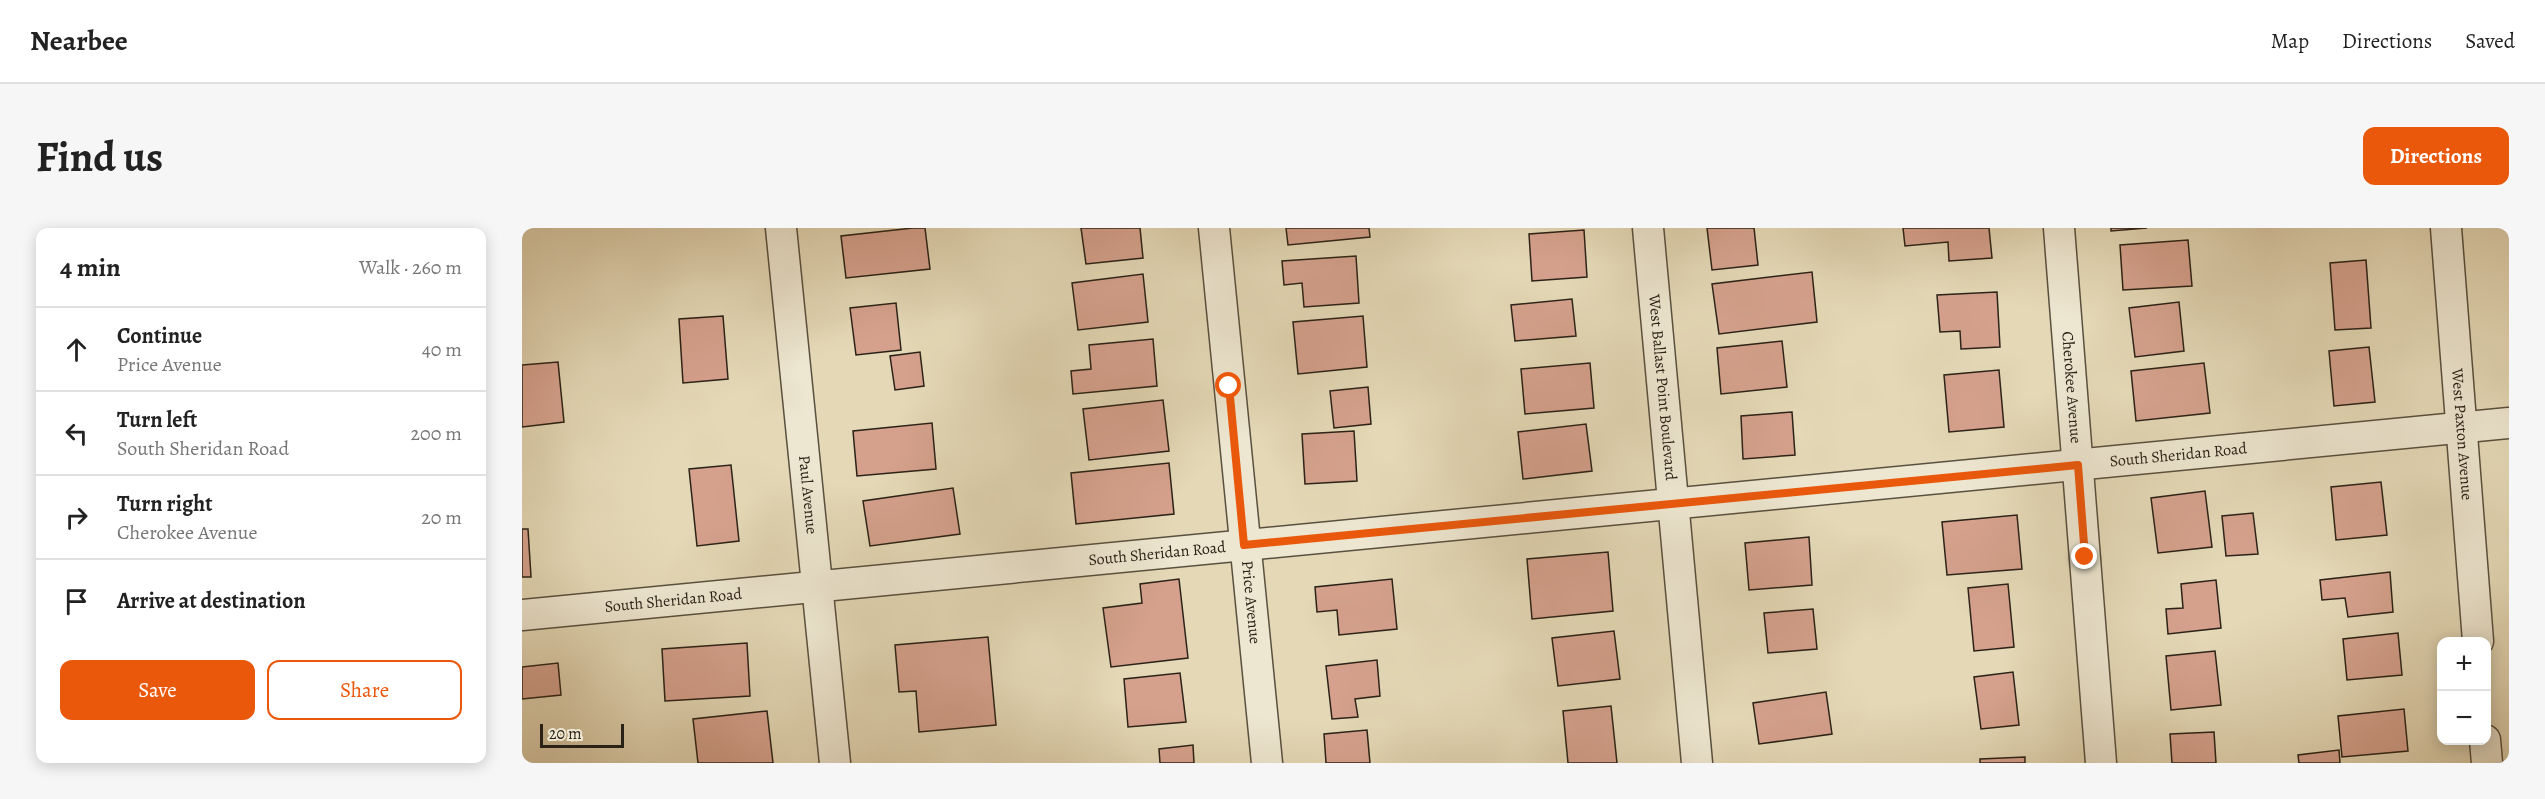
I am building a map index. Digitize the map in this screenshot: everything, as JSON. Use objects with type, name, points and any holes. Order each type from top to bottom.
[{"type":"street","name":"Paul Avenue","points":[[781,228],[835,763]]},
{"type":"street","name":"Price Avenue","points":[[1214,228],[1267,763]]},
{"type":"street","name":"West Ballast Point Boulevard","points":[[1648,228],[1697,763]]},
{"type":"street","name":"Cherokee Avenue","points":[[2059,228],[2101,763]]},
{"type":"street","name":"West Paxton Avenue","points":[[2446,228],[2478,637]]},
{"type":"street","name":"South Sheridan Road","points":[[522,615],[2509,423]]},
{"type":"street","points":[[2485,745],[2487,763]]},
{"type":"building","points":[[925,228],[930,269],[846,278],[841,236]]},
{"type":"building","points":[[1081,228],[1140,228],[1143,258],[1086,264]]},
{"type":"building","points":[[1286,228],[1369,228],[1370,237],[1288,245]]},
{"type":"building","points":[[1707,228],[1754,228],[1758,265],[1712,270]]},
{"type":"building","points":[[1903,228],[1989,228],[1992,258],[1949,261],[1948,242],[1905,246]]},
{"type":"building","points":[[2111,228],[2147,228],[2111,231]]},
{"type":"building","points":[[1584,230],[1587,277],[1532,281],[1529,234]]},
{"type":"building","points":[[2188,240],[2192,286],[2123,290],[2120,245]]},
{"type":"building","points":[[1356,256],[1359,303],[1304,307],[1302,283],[1284,285],[1282,261]]},
{"type":"building","points":[[2366,260],[2371,328],[2335,330],[2330,263]]},
{"type":"building","points":[[1812,272],[1817,322],[1719,334],[1712,284]]},
{"type":"building","points":[[1143,274],[1148,322],[1078,330],[1072,283]]},
{"type":"building","points":[[1997,292],[2000,347],[1961,349],[1960,331],[1940,332],[1937,295]]},
{"type":"building","points":[[1572,299],[1576,336],[1515,341],[1511,305]]},
{"type":"building","points":[[2179,302],[2184,351],[2135,357],[2129,308]]},
{"type":"building","points":[[896,303],[901,350],[856,355],[850,308]]},
{"type":"building","points":[[723,316],[728,379],[683,383],[679,319]]},
{"type":"building","points":[[1363,316],[1367,367],[1298,374],[1293,322]]},
{"type":"building","points":[[1153,339],[1157,386],[1073,394],[1071,371],[1091,369],[1089,345]]},
{"type":"building","points":[[1782,341],[1787,387],[1721,394],[1717,348]]},
{"type":"building","points":[[2369,347],[2375,402],[2334,406],[2329,351]]},
{"type":"building","points":[[920,352],[924,386],[895,390],[890,356]]},
{"type":"building","points":[[558,362],[564,422],[522,427],[522,365]]},
{"type":"building","points":[[1590,363],[1594,408],[1525,414],[1521,369]]},
{"type":"building","points":[[2204,363],[2210,413],[2136,421],[2131,371]]},
{"type":"building","points":[[1999,370],[2004,427],[1949,432],[1944,375]]},
{"type":"building","points":[[1368,387],[1371,424],[1334,428],[1330,391]]},
{"type":"building","points":[[1163,400],[1169,451],[1089,460],[1083,409]]},
{"type":"building","points":[[1792,412],[1795,455],[1743,459],[1741,416]]},
{"type":"building","points":[[932,423],[936,469],[857,476],[853,431]]},
{"type":"building","points":[[1586,424],[1592,471],[1523,479],[1518,432]]},
{"type":"building","points":[[1354,431],[1357,481],[1305,484],[1302,434]]},
{"type":"building","points":[[1169,463],[1174,514],[1076,524],[1071,473]]},
{"type":"building","points":[[731,465],[739,541],[697,546],[689,469]]},
{"type":"building","points":[[2381,482],[2387,535],[2336,540],[2331,487]]},
{"type":"building","points":[[953,488],[960,534],[870,546],[863,501]]},
{"type":"building","points":[[2205,491],[2212,547],[2158,553],[2151,498]]},
{"type":"building","points":[[2253,513],[2258,554],[2226,556],[2222,516]]},
{"type":"building","points":[[2017,515],[2022,569],[1947,575],[1942,522]]},
{"type":"building","points":[[522,529],[528,529],[531,577],[522,577]]},
{"type":"building","points":[[1809,537],[1812,585],[1749,590],[1745,543]]},
{"type":"building","points":[[1608,552],[1613,611],[1532,619],[1527,559]]},
{"type":"building","points":[[2390,572],[2393,612],[2348,617],[2345,598],[2322,600],[2320,580]]},
{"type":"building","points":[[1179,579],[1188,658],[1111,667],[1103,608],[1142,603],[1140,584]]},
{"type":"building","points":[[1392,579],[1397,629],[1339,635],[1337,610],[1317,612],[1315,587]]},
{"type":"building","points":[[2216,580],[2221,628],[2168,634],[2166,609],[2183,608],[2181,584]]},
{"type":"building","points":[[2008,584],[2014,647],[1974,651],[1968,588]]},
{"type":"building","points":[[1813,609],[1817,649],[1768,653],[1764,613]]},
{"type":"building","points":[[1614,631],[1620,679],[1558,686],[1552,638]]},
{"type":"building","points":[[2398,633],[2402,675],[2347,680],[2343,639]]},
{"type":"building","points":[[988,637],[996,725],[919,732],[916,691],[899,692],[895,645]]},
{"type":"building","points":[[747,643],[750,696],[665,701],[662,649]]},
{"type":"building","points":[[2215,651],[2221,705],[2171,710],[2166,656]]},
{"type":"building","points":[[1377,660],[1380,696],[1355,699],[1358,717],[1332,719],[1326,666]]},
{"type":"building","points":[[558,663],[561,695],[522,699],[522,667]]},
{"type":"building","points":[[2013,672],[2019,725],[1981,729],[1974,677]]},
{"type":"building","points":[[1180,673],[1186,722],[1128,727],[1124,679]]},
{"type":"building","points":[[1826,692],[1832,734],[1759,744],[1753,703]]},
{"type":"building","points":[[1611,706],[1617,763],[1568,763],[1563,711]]},
{"type":"building","points":[[2404,709],[2408,751],[2342,757],[2338,716]]},
{"type":"building","points":[[767,711],[773,763],[698,763],[693,719]]},
{"type":"building","points":[[1367,730],[1370,763],[1326,763],[1324,734]]},
{"type":"building","points":[[2214,732],[2216,763],[2172,763],[2170,734]]},
{"type":"building","points":[[1193,745],[1194,763],[1160,763],[1159,749]]},
{"type":"building","points":[[2339,750],[2340,763],[2299,763],[2298,755]]},
{"type":"building","points":[[2025,757],[2025,763],[1980,763],[1980,759]]},
{"type":"route","points":[[1229,386],[1244,545],[2078,465],[2085,557]]}]
